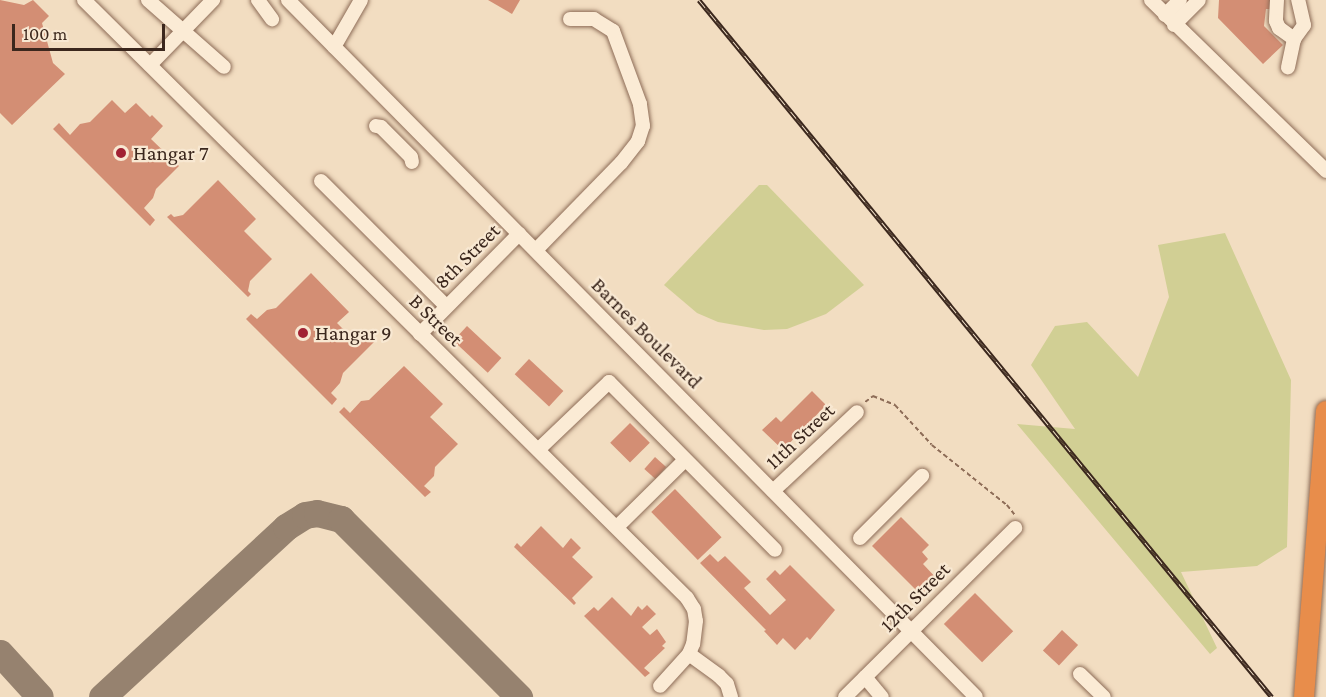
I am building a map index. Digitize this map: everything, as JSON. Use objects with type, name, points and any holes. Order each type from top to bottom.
[{"type":"highway","points":[[1304,697],[1326,411]]},
{"type":"street","name":"B Street","points":[[84,0],[677,586],[694,609],[696,632],[689,654],[660,686]]},
{"type":"street","points":[[148,0],[182,32],[203,45],[224,67]]},
{"type":"street","points":[[150,65],[213,0]]},
{"type":"street","points":[[258,0],[272,19]]},
{"type":"street","name":"Barnes Boulevard","points":[[288,0],[976,697]]},
{"type":"street","points":[[334,47],[361,0]]},
{"type":"street","points":[[1151,0],[1326,171]]},
{"type":"street","points":[[1170,20],[1180,0]]},
{"type":"street","points":[[1170,20],[1199,0]]},
{"type":"street","points":[[1277,0],[1276,21],[1279,28],[1294,39]]},
{"type":"street","points":[[1288,67],[1294,39],[1304,25],[1298,0]]},
{"type":"street","points":[[536,250],[635,147],[643,126],[640,104],[613,31],[594,19],[570,19]]},
{"type":"street","points":[[376,126],[381,127],[411,157],[412,162]]},
{"type":"street","points":[[321,181],[446,306]]},
{"type":"street","name":"8th Street","points":[[420,333],[519,234]]},
{"type":"street","points":[[539,449],[609,382],[776,550]]},
{"type":"street","name":"11th Street","points":[[773,491],[857,412]]},
{"type":"street","points":[[617,527],[685,460]]},
{"type":"street","points":[[860,538],[922,476]]},
{"type":"street","name":"12th Street","points":[[845,697],[1015,528]]},
{"type":"street","points":[[689,654],[727,684],[731,697]]},
{"type":"street","points":[[1080,674],[1104,697]]},
{"type":"street","points":[[865,677],[882,697]]},
{"type":"path","points":[[857,412],[873,396],[895,405],[932,445],[1008,505],[1017,519],[1015,528]]},
{"type":"shaded area","points":[[759,185],[767,185],[864,285],[826,314],[787,329],[764,330],[718,322],[697,313],[664,285]]},
{"type":"shaded area","points":[[1225,233],[1291,380],[1287,547],[1257,566],[1181,572],[1217,648],[1210,654],[1017,424],[1075,429],[1031,365],[1055,326],[1087,322],[1138,377],[1169,297],[1158,245]]},
{"type":"building","points":[[0,0],[24,5],[33,0],[49,16],[42,23],[53,63],[65,74],[12,125],[0,113]]},
{"type":"building","points":[[488,0],[520,0],[512,14]]},
{"type":"building","points":[[1219,0],[1272,0],[1272,9],[1266,9],[1264,26],[1283,45],[1263,64],[1218,18]]},
{"type":"building","name":"Hangar 7","points":[[112,100],[125,113],[136,103],[150,117],[152,115],[163,126],[151,139],[179,166],[156,189],[153,198],[144,208],[155,220],[150,226],[53,129],[59,123],[70,135],[80,124],[90,122]]},
{"type":"building","points":[[218,180],[256,219],[244,231],[272,259],[250,281],[248,291],[251,294],[248,297],[167,217],[171,214],[174,217],[183,215]]},
{"type":"building","name":"Hangar 9","points":[[311,273],[349,312],[337,323],[356,342],[367,332],[375,341],[343,373],[340,383],[331,393],[337,399],[332,405],[246,319],[251,314],[257,319],[267,310],[276,308]]},
{"type":"building","points":[[467,326],[501,358],[488,373],[453,341]]},
{"type":"building","points":[[529,359],[563,391],[549,406],[515,374]]},
{"type":"building","points":[[404,366],[443,404],[430,417],[458,444],[435,467],[434,476],[424,486],[431,492],[425,497],[339,412],[344,407],[350,413],[361,401],[369,400]]},
{"type":"building","points":[[812,391],[826,405],[783,450],[762,430],[776,417],[781,422]]},
{"type":"building","points":[[630,423],[650,443],[630,463],[610,443]]},
{"type":"building","points":[[655,457],[666,467],[655,479],[644,469]]},
{"type":"building","points":[[675,489],[722,537],[698,560],[651,512]]},
{"type":"building","points":[[901,517],[929,545],[922,552],[928,559],[923,564],[939,581],[923,597],[872,546]]},
{"type":"building","points":[[541,526],[563,548],[571,538],[581,548],[572,557],[593,577],[572,598],[576,603],[574,605],[514,547],[517,543],[521,547]]},
{"type":"building","points":[[710,554],[718,562],[725,556],[751,582],[744,588],[770,615],[786,600],[766,579],[775,570],[780,575],[790,565],[835,610],[810,640],[807,637],[795,650],[783,638],[777,645],[764,631],[766,630],[700,563]]},
{"type":"building","points":[[975,593],[1013,631],[982,662],[944,624]]},
{"type":"building","points":[[612,597],[631,616],[638,606],[642,610],[647,605],[656,614],[642,627],[650,635],[657,629],[666,642],[662,646],[665,648],[644,668],[650,673],[645,677],[584,616],[594,607],[598,611]]},
{"type":"building","points":[[1062,630],[1078,645],[1059,665],[1043,650]]},
{"type":"taxiway","points":[[102,697],[286,527],[305,515],[317,513],[341,519],[519,697]]},
{"type":"taxiway","points":[[0,653],[40,697]]},
{"type":"railway","points":[[699,0],[1272,697]]},
{"type":"place","name":"Hangar 7","points":[[121,153]]},
{"type":"place","name":"Hangar 9","points":[[303,333]]}]
